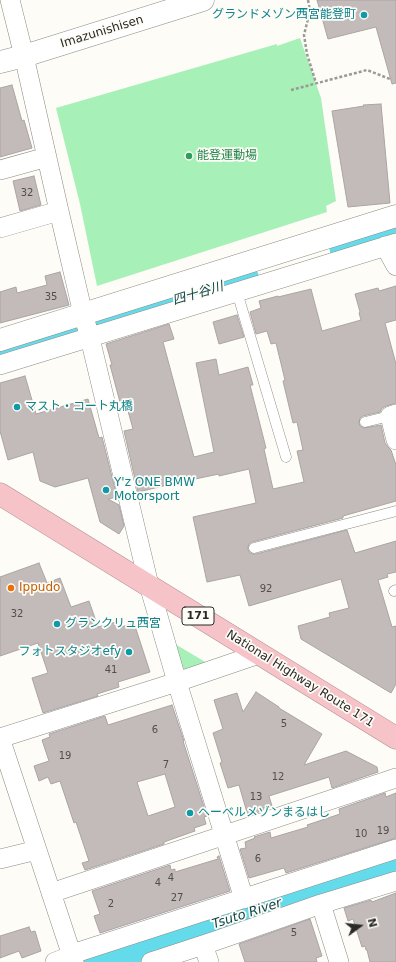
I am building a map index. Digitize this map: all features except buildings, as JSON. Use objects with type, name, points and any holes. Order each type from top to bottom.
[{"type":"highway","name":"National Highway Route 171","points":[[0,494],[396,738]]},
{"type":"street","points":[[10,0],[149,586],[244,899]]},
{"type":"street","name":"Imazunishisen","points":[[0,62],[24,56],[203,0]]},
{"type":"street","points":[[0,170],[47,157]]},
{"type":"street","points":[[0,228],[59,211]]},
{"type":"street","points":[[0,366],[87,326],[396,216]]},
{"type":"street","points":[[0,340],[87,326],[237,292],[391,245],[396,266]]},
{"type":"street","points":[[393,415],[396,440]]},
{"type":"street","points":[[258,654],[177,682],[0,738],[51,893],[68,959],[396,849]]},
{"type":"street","points":[[51,893],[396,778]]},
{"type":"street","points":[[0,859],[37,850]]},
{"type":"street","points":[[151,962],[206,954],[215,940],[321,904],[396,881]]},
{"type":"street","points":[[321,904],[339,962]]},
{"type":"lane","points":[[237,292],[286,457]]},
{"type":"lane","points":[[365,422],[393,415]]},
{"type":"lane","points":[[254,548],[396,511]]},
{"type":"path","points":[[308,0],[310,11],[304,35],[307,54],[316,83]]},
{"type":"path","points":[[291,90],[367,70],[390,79]]},
{"type":"green space","name":"能登運動場","points":[[300,38],[321,98],[336,201],[326,206],[327,212],[97,286],[80,204],[56,108],[277,44],[277,46]]},
{"type":"green space","points":[[170,641],[207,663],[185,670],[178,666]]},
{"type":"waterway","name":"四十谷川","points":[[346,248],[396,233]]},
{"type":"waterway","name":"四十谷川","points":[[0,354],[243,280]]},
{"type":"waterway","name":"Tsuto River","points":[[97,962],[396,866]]},
{"type":"place","name":"グランドメゾン西宮能登町","points":[[364,15]]},
{"type":"place","name":"能登運動場","points":[[189,156]]},
{"type":"place","name":"マスト・コート丸橋","points":[[17,407]]},
{"type":"place","name":"Y'z ONE BMW Motorsport","points":[[106,490]]},
{"type":"place","name":"Ippudo","points":[[11,588]]},
{"type":"place","name":"グランクリュ西宮","points":[[57,624]]},
{"type":"place","name":"フォトスタジオefy","points":[[129,652]]},
{"type":"place","name":"ヘーベルメゾンまるはし","points":[[190,813]]}]
